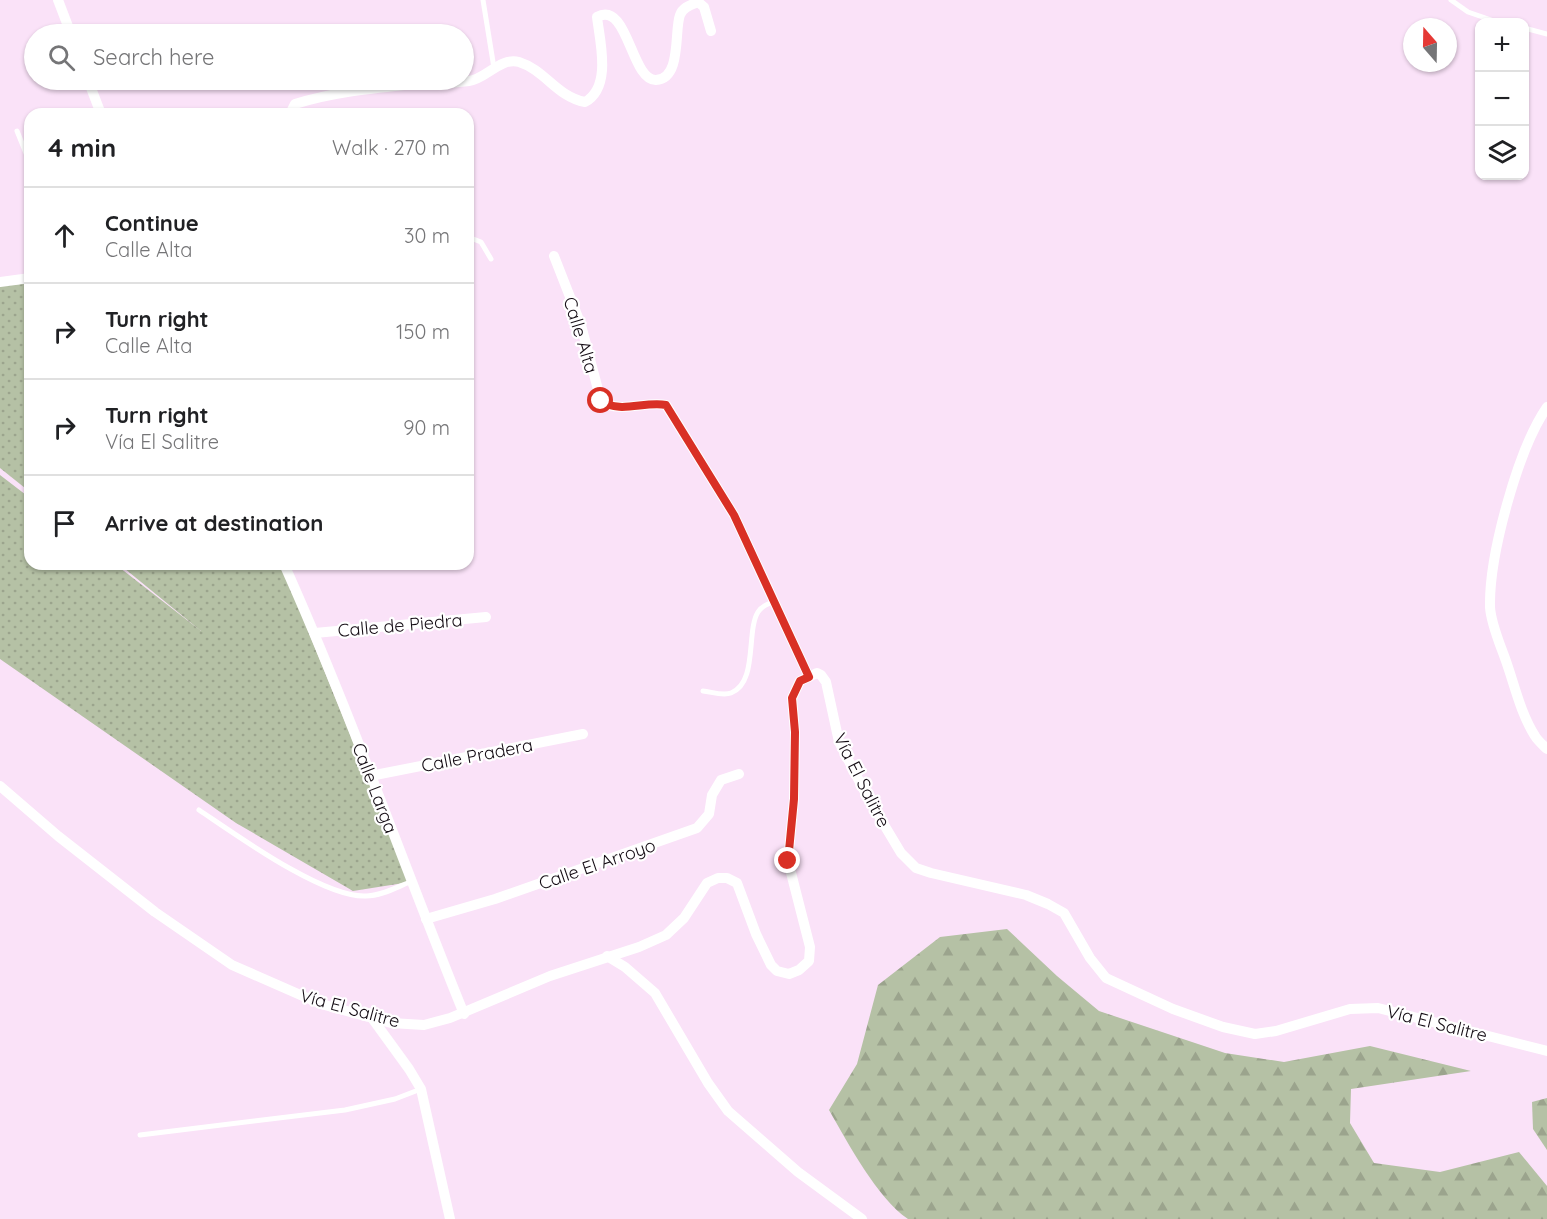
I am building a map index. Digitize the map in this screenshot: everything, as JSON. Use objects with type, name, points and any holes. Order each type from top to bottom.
[{"type":"street","points":[[58,0],[67,24]]},
{"type":"street","points":[[474,80],[508,62],[518,62],[539,73],[559,91],[575,100],[585,102],[592,98],[599,88],[603,60],[597,17],[601,14],[610,11],[626,28],[642,72],[649,79],[658,80],[666,76],[674,62],[680,14],[686,6],[698,2],[704,8],[711,31]]},
{"type":"street","points":[[92,90],[99,108]]},
{"type":"street","points":[[292,108],[294,104],[316,97],[368,90]]},
{"type":"street","name":"Calle Alta","points":[[554,256],[581,325],[601,401],[615,408],[653,402],[666,405],[734,515],[809,677]]},
{"type":"street","points":[[0,282],[24,280]]},
{"type":"street","points":[[1547,407],[1537,421],[1519,465],[1498,542],[1490,609],[1497,636],[1526,718],[1535,737],[1547,749]]},
{"type":"street","name":"Calle Larga","points":[[287,570],[315,633],[410,882],[464,1014]]},
{"type":"street","name":"Calle de Piedra","points":[[315,633],[486,617]]},
{"type":"street","name":"Vía El Salitre","points":[[0,786],[154,912],[232,965],[321,1004],[391,1023],[424,1025],[464,1014],[550,976],[639,947],[666,934],[684,918],[707,883],[718,878],[727,878],[736,884],[756,934],[777,971],[789,974],[799,970],[809,961],[810,947],[788,861],[794,799],[795,732],[792,698],[800,681],[816,673],[821,675],[826,682],[839,742],[868,798],[901,852],[916,868],[1026,895],[1064,913],[1090,958],[1106,978],[1223,1027],[1255,1034],[1276,1031],[1350,1009],[1378,1008],[1547,1051]]},
{"type":"street","name":"Calle Pradera","points":[[370,776],[583,734]]},
{"type":"street","name":"Calle El Arroyo","points":[[426,919],[506,895],[697,828],[709,814],[712,795],[721,780],[739,774]]},
{"type":"street","points":[[607,956],[626,967],[656,993],[708,1083],[728,1111],[798,1172],[862,1219]]},
{"type":"street","points":[[372,1018],[410,1069],[421,1089],[450,1219]]},
{"type":"lane","points":[[483,0],[494,68]]},
{"type":"lane","points":[[1451,0],[1468,12],[1485,18]]},
{"type":"lane","points":[[1529,29],[1547,34]]},
{"type":"lane","points":[[17,130],[24,148]]},
{"type":"lane","points":[[474,238],[481,242],[491,259]]},
{"type":"lane","points":[[703,691],[732,693],[742,684],[748,669],[755,618],[759,610],[773,602]]},
{"type":"lane","points":[[198,810],[254,847],[321,884],[352,894],[368,896],[410,882]]},
{"type":"lane","points":[[140,1135],[345,1110],[395,1099],[421,1089]]},
{"type":"green space","points":[[24,284],[24,487],[0,468],[0,286]]},
{"type":"green space","points":[[0,475],[24,493],[24,570],[123,570],[201,631],[126,570],[283,570],[410,882],[353,891],[236,823],[0,659]]},
{"type":"green space","points":[[1007,929],[1057,976],[1099,1011],[1225,1053],[1284,1062],[1370,1046],[1471,1071],[1351,1089],[1350,1123],[1374,1163],[1440,1172],[1519,1152],[1547,1186],[1547,1219],[908,1219],[896,1210],[874,1184],[829,1110],[857,1064],[878,985],[940,937]]},
{"type":"green space","points":[[1547,1098],[1547,1150],[1533,1129],[1532,1102]]},
{"type":"route","points":[[601,401],[615,408],[653,402],[666,405],[734,515],[809,677],[800,681],[792,698],[795,732],[794,799],[788,861]]}]
